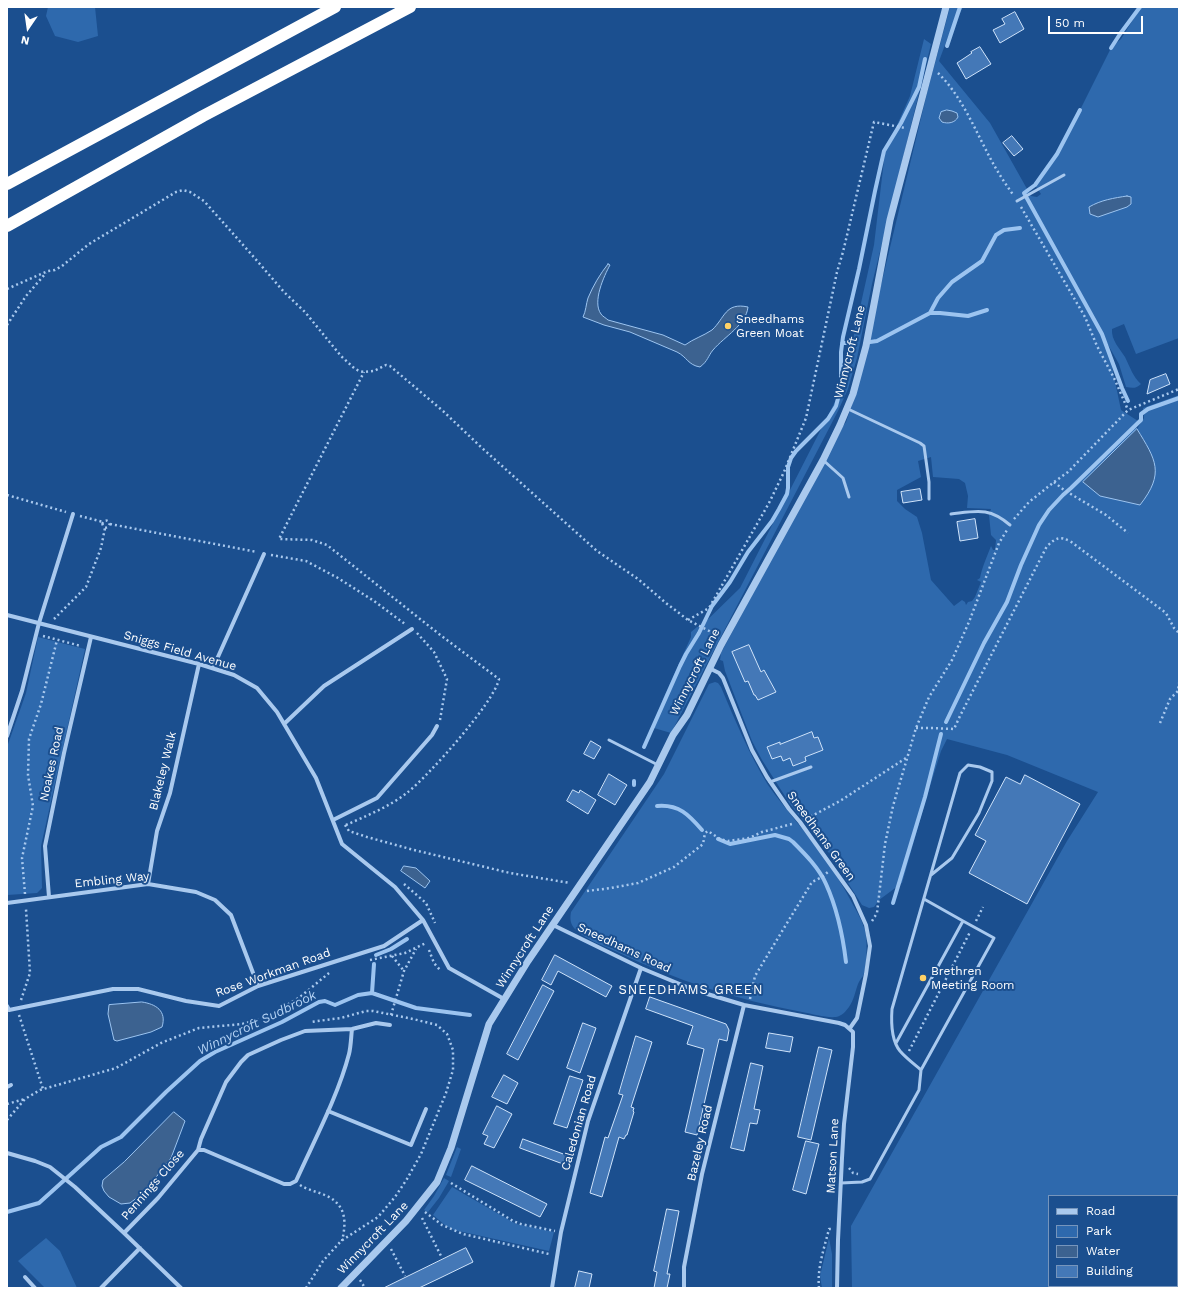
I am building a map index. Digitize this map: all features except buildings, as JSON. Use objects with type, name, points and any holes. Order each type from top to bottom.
[{"type":"highway","points":[[7,184],[335,7]]},
{"type":"highway","points":[[7,226],[203,116],[410,7]]},
{"type":"street","name":"Winnycroft Lane","points":[[341,1288],[406,1221],[437,1182],[451,1148],[489,1024],[528,960],[650,782],[673,735],[686,715],[724,638],[823,460],[847,409],[858,376],[866,346],[890,220],[946,7]]},
{"type":"street","points":[[7,736],[22,691],[39,623],[73,514]]},
{"type":"street","points":[[213,668],[264,554]]},
{"type":"street","name":"Sniggs Field Avenue","points":[[7,615],[213,668],[234,675],[257,688],[278,712],[316,778],[342,844],[395,887],[423,920],[449,968],[504,999]]},
{"type":"street","points":[[284,724],[324,686],[412,629]]},
{"type":"street","name":"Noakes Road","points":[[49,897],[45,846],[90,637]]},
{"type":"street","name":"Blakeley Walk","points":[[148,884],[157,831],[170,793],[199,664]]},
{"type":"street","name":"Sneedhams Green","points":[[709,668],[719,673],[723,678],[752,750],[770,782],[833,867],[852,896],[866,925],[870,946],[866,974],[857,1018],[850,1028]]},
{"type":"street","points":[[333,820],[377,798],[432,735],[437,726]]},
{"type":"street","name":"Embling Way","points":[[7,903],[148,884],[196,892],[215,900],[231,915],[258,986]]},
{"type":"street","name":"Rose Workman Road","points":[[7,1006],[9,1010],[113,989],[138,989],[186,1001],[219,1006],[258,986],[384,946],[423,920]]},
{"type":"street","name":"Sneedhams Road","points":[[553,925],[641,968],[694,990],[744,1005],[839,1023],[850,1028]]},
{"type":"street","name":"Caledonian Road","points":[[552,1288],[556,1255],[588,1121],[641,968]]},
{"type":"street","name":"Bazeley Road","points":[[684,1288],[684,1267],[702,1174],[744,1005]]},
{"type":"street","name":"Pennings Close","points":[[124,1233],[158,1198],[198,1150],[201,1139],[226,1082],[248,1055],[281,1040],[306,1031],[352,1029],[376,1023],[390,1025]]},
{"type":"street","name":"Matson Lane","points":[[837,1288],[838,1228],[842,1183],[844,1124],[854,1047],[854,1034],[850,1028]]},
{"type":"street","points":[[296,1181],[328,1111],[345,1067],[350,1052],[352,1029]]},
{"type":"street","points":[[328,1111],[410,1145],[426,1109]]},
{"type":"street","name":"Pennings Close","points":[[198,1150],[204,1150],[284,1184],[290,1184],[296,1181]]},
{"type":"street","points":[[7,1153],[50,1167],[124,1233],[181,1288]]},
{"type":"street","points":[[101,1288],[140,1248]]},
{"type":"street","points":[[25,1276],[35,1288]]},
{"type":"lane","points":[[1017,201],[1064,175]]},
{"type":"lane","points":[[847,409],[924,446],[929,482],[929,499]]},
{"type":"lane","points":[[823,460],[843,478],[849,497]]},
{"type":"lane","points":[[951,514],[980,511],[990,512],[997,515],[1010,525]]},
{"type":"lane","points":[[609,740],[658,765]]},
{"type":"lane","points":[[920,1070],[900,1051],[896,1043],[893,1036],[891,1022],[892,1009],[960,773],[968,765],[980,767],[992,772],[992,781],[979,813],[952,858],[931,875]]},
{"type":"lane","points":[[770,782],[811,766]]},
{"type":"lane","points":[[842,1183],[862,1182],[870,1179],[919,1090],[920,1070],[994,938],[924,899]]},
{"type":"lane","points":[[896,1043],[963,920]]},
{"type":"path","points":[[931,67],[946,81],[974,127],[994,166],[1017,201],[1085,317],[1097,346],[1115,380],[1128,410]]},
{"type":"path","points":[[688,620],[709,608],[769,503],[787,465],[806,418],[837,272],[874,122],[902,127]]},
{"type":"path","points":[[7,290],[62,266],[89,244],[176,192],[183,190],[190,192],[204,201],[284,292],[305,312],[341,356],[354,368],[364,372],[374,371],[386,365],[390,366],[443,410],[482,448],[597,551],[638,579],[666,604],[688,620],[724,638]]},
{"type":"path","points":[[7,325],[26,296],[48,271]]},
{"type":"path","points":[[364,372],[279,539],[312,540],[327,545],[439,634],[499,679],[494,692],[469,727],[426,776],[407,793],[389,804],[346,825],[349,831],[478,866],[568,883],[585,891],[611,888],[638,883],[674,867],[702,844],[706,832],[708,831],[720,839],[728,841],[749,838],[769,830],[800,822],[840,801],[906,758]]},
{"type":"path","points":[[866,925],[873,920],[877,913],[887,836],[893,806],[916,728],[930,697],[952,660],[999,543],[1010,525],[1029,502],[1072,468],[1128,410],[1179,389]]},
{"type":"path","points":[[1054,482],[1064,490],[1106,515],[1128,533]]},
{"type":"path","points":[[7,495],[103,522],[107,520],[110,524],[200,540],[264,554],[306,561],[312,564],[338,578],[374,601],[412,629],[434,652],[447,679],[440,720],[437,726]]},
{"type":"path","points":[[53,627],[54,620],[86,587],[101,548],[105,528],[102,526],[103,522]]},
{"type":"path","points":[[105,528],[110,524]]},
{"type":"path","points":[[916,728],[954,729],[1047,546],[1054,539],[1063,538],[1076,546],[1166,613],[1174,628],[1179,633]]},
{"type":"path","points":[[37,635],[88,648]]},
{"type":"path","points":[[18,1008],[30,973],[22,858],[34,806],[28,775],[29,738],[41,704],[57,640]]},
{"type":"path","points":[[1160,723],[1170,699],[1178,691],[1179,683]]},
{"type":"path","points":[[744,1005],[749,1001],[755,976],[810,885],[813,881],[822,877],[833,867]]},
{"type":"path","points":[[400,880],[422,898],[436,924]]},
{"type":"path","points":[[906,1056],[983,907]]},
{"type":"path","points":[[364,960],[405,953],[426,943]]},
{"type":"path","points":[[310,1022],[341,1018],[366,1011],[391,1014],[404,970],[416,948]]},
{"type":"path","points":[[392,956],[404,970]]},
{"type":"path","points":[[7,1104],[25,1099],[43,1089],[116,1068],[161,1043],[199,1028],[242,1024],[268,1016],[295,1001],[329,973]]},
{"type":"path","points":[[21,1022],[43,1089]]},
{"type":"path","points":[[7,1120],[25,1099]]},
{"type":"path","points":[[296,1181],[302,1186],[329,1197],[338,1204],[345,1220],[342,1241]]},
{"type":"path","points":[[451,1183],[507,1218],[518,1223],[561,1232]]},
{"type":"path","points":[[418,1207],[442,1225],[457,1232],[556,1255]]},
{"type":"path","points":[[422,1218],[442,1258]]},
{"type":"path","points":[[819,1288],[819,1268],[829,1230],[838,1228]]},
{"type":"path","points":[[391,1249],[405,1276]]},
{"type":"path","points":[[360,1280],[364,1288]]},
{"type":"green space","points":[[48,7],[95,7],[98,36],[78,42],[55,36],[46,16]]},
{"type":"green space","points":[[950,7],[963,7],[948,37],[939,61],[990,123],[1031,196],[1037,197],[1041,194],[1035,185],[1057,154],[1111,48],[1121,39],[1141,7],[1179,7],[1179,338],[1136,354],[1124,324],[1112,329],[1114,341],[1141,384],[1134,388],[1126,387],[1119,364],[1107,343],[1121,410],[1138,421],[1135,425],[1137,429],[1144,418],[1143,408],[1179,395],[1179,1288],[852,1288],[851,1226],[1067,841],[1098,792],[1007,755],[947,739],[941,751],[926,799],[902,883],[879,900],[874,907],[869,908],[862,905],[829,853],[790,804],[762,760],[752,741],[725,671],[723,661],[720,660],[721,653],[846,422],[853,402],[927,93]],"holes":[[[931,457],[933,477],[959,479],[965,483],[968,496],[967,508],[991,509],[989,515],[991,535],[996,540],[995,550],[993,550],[991,546],[980,578],[977,580],[981,582],[975,597],[966,605],[962,600],[954,606],[931,580],[922,533],[917,517],[905,509],[897,501],[897,490],[921,477],[918,461]]]},
{"type":"green space","points":[[924,39],[931,44],[872,284],[857,358],[848,389],[671,733],[654,728],[663,699],[691,637],[691,632],[697,627],[700,627],[740,588],[842,388],[874,245],[885,152],[910,96]]},
{"type":"green space","points":[[38,637],[85,649],[41,846],[42,888],[37,893],[7,895],[7,747],[26,693]]},
{"type":"green space","name":"Sneedhams Green","points":[[715,682],[721,687],[748,749],[768,785],[832,869],[864,926],[867,944],[866,962],[863,976],[858,983],[851,1004],[845,1012],[838,1016],[819,1016],[778,1007],[730,995],[683,980],[593,941],[578,932],[572,924],[570,918],[571,912],[664,774],[709,684]]},
{"type":"green space","points":[[457,1147],[461,1149],[451,1177],[446,1175]]},
{"type":"green space","points":[[444,1178],[449,1181],[439,1198],[428,1212],[424,1210],[434,1196]]},
{"type":"green space","points":[[452,1187],[516,1224],[554,1232],[549,1251],[454,1230],[446,1226],[433,1215]]},
{"type":"green space","points":[[46,1238],[60,1251],[77,1288],[45,1288],[18,1261]]},
{"type":"green space","points":[[829,1238],[832,1254],[832,1288],[822,1288],[820,1276]]},
{"type":"water","points":[[947,110],[957,113],[958,117],[955,121],[947,123],[942,122],[939,118],[941,112]]},
{"type":"water","points":[[1127,196],[1131,197],[1131,204],[1127,207],[1098,217],[1090,214],[1089,207],[1108,200]]},
{"type":"water","points":[[608,264],[610,265],[598,296],[599,309],[602,316],[608,320],[663,335],[685,345],[712,330],[730,309],[740,306],[748,307],[739,325],[713,350],[705,363],[700,367],[696,366],[677,352],[630,332],[604,325],[583,317],[588,298],[594,285]]},
{"type":"water","points":[[1137,429],[1149,449],[1155,467],[1153,484],[1148,494],[1140,505],[1100,496],[1083,482]]},
{"type":"water","points":[[404,866],[416,868],[430,881],[425,888],[401,871]]},
{"type":"water","points":[[142,1002],[152,1004],[159,1009],[163,1017],[162,1027],[151,1032],[117,1041],[114,1040],[108,1014],[109,1005]]},
{"type":"water","points":[[174,1112],[185,1121],[171,1158],[138,1197],[130,1203],[121,1204],[109,1197],[102,1186],[103,1180],[124,1162]]},
{"type":"waterway","points":[[947,46],[960,7]]},
{"type":"waterway","points":[[1111,48],[1140,7]]},
{"type":"waterway","points":[[644,747],[680,666],[699,633],[712,606],[730,582],[748,552],[772,521],[787,494],[788,467],[791,458],[828,419],[836,406],[841,387],[841,352],[843,337],[884,151],[901,123],[919,87],[925,59]]},
{"type":"waterway","points":[[1080,110],[1057,154],[1035,185],[1024,193],[1102,334],[1128,401]]},
{"type":"waterway","points":[[930,313],[938,298],[952,282],[982,261],[996,235],[1004,230],[1020,228]]},
{"type":"waterway","points":[[870,342],[877,341],[930,313],[968,316],[987,310]]},
{"type":"waterway","points":[[842,343],[850,343]]},
{"type":"waterway","points":[[946,722],[984,643],[1007,602],[1021,565],[1039,525],[1049,510],[1141,420],[1141,414],[1148,409],[1179,398]]},
{"type":"waterway","points":[[893,903],[925,797],[941,734]]},
{"type":"waterway","points":[[657,806],[671,807],[683,812],[688,815],[702,830]]},
{"type":"waterway","points":[[718,839],[730,844],[775,835],[789,839],[793,842],[816,867],[826,884],[839,922],[846,962]]},
{"type":"waterway","points":[[376,955],[391,949],[407,939]]},
{"type":"waterway","points":[[372,993],[374,964]]},
{"type":"waterway","name":"Winnycroft Sudbrook","points":[[7,1212],[39,1203],[101,1147],[121,1137],[166,1092],[200,1061],[215,1052],[282,1022],[319,1002],[325,1001],[335,1005],[358,995],[372,993],[416,1008],[470,1015]]},
{"type":"place","name":"Sneedhams Green Moat","points":[[728,326]]},
{"type":"place","name":"Brethren Meeting Room","points":[[923,978]]},
{"type":"district","name":"SNEEDHAMS GREEN","points":[[691,990]]}]
